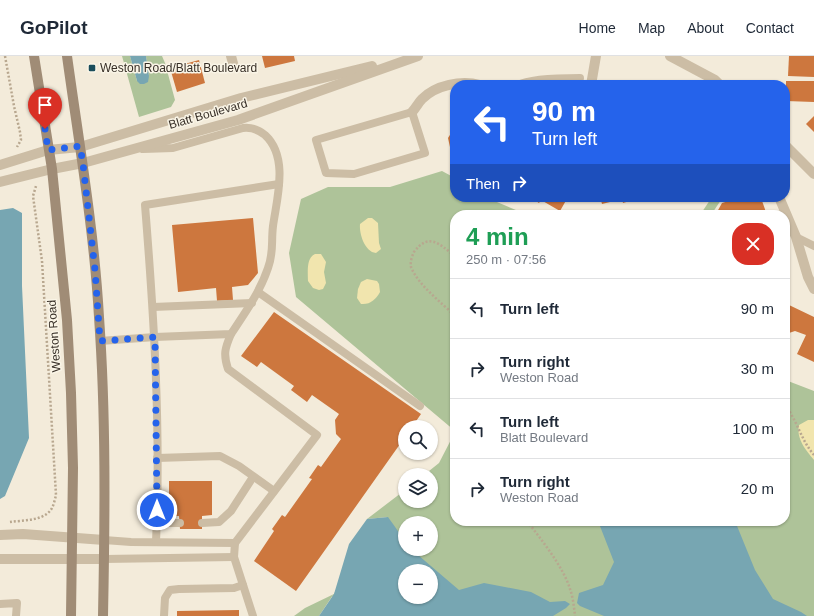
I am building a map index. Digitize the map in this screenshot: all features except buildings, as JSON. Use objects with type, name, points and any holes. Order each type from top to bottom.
[{"type":"main road","name":"Weston Road","points":[[34,56],[52,169],[67,320],[71,386],[73,468],[71,616]]},
{"type":"main road","points":[[67,56],[83,164],[95,270],[100,341],[104,466],[103,616]]},
{"type":"street","points":[[231,56],[234,67]]},
{"type":"street","name":"Blatt Boulevard","points":[[0,165],[48,150],[80,146],[241,98],[416,56]]},
{"type":"street","name":"Blatt Boulevard","points":[[0,182],[52,169],[83,164],[238,120],[416,56]]},
{"type":"street","points":[[592,80],[596,56]]},
{"type":"street","points":[[670,56],[715,80]]},
{"type":"street","points":[[412,112],[422,99],[437,89],[450,84]]},
{"type":"street","points":[[790,150],[814,174]]},
{"type":"street","points":[[790,223],[796,237],[808,277],[814,289]]},
{"type":"street","points":[[0,535],[23,534],[104,540]]},
{"type":"street","points":[[0,559],[104,559]]},
{"type":"lane","points":[[548,80],[580,78]]},
{"type":"lane","points":[[412,112],[425,153],[354,174],[326,172],[316,140],[412,112]]},
{"type":"lane","points":[[133,150],[173,148],[251,127],[262,132],[270,140],[276,151],[279,163],[279,184],[272,235],[273,254],[258,292],[231,334],[225,348],[224,359],[228,369],[317,435],[290,465],[274,491],[235,543],[234,557],[253,616]]},
{"type":"lane","points":[[156,542],[157,458],[155,337],[145,205],[279,184]]},
{"type":"lane","points":[[796,237],[814,246]]},
{"type":"lane","points":[[258,292],[420,406]]},
{"type":"lane","points":[[153,307],[252,303]]},
{"type":"lane","points":[[100,341],[231,334]]},
{"type":"lane","points":[[157,458],[220,456],[239,466],[274,491]]},
{"type":"lane","points":[[202,523],[219,522],[231,511],[253,477]]},
{"type":"lane","points":[[157,523],[180,523]]},
{"type":"lane","points":[[104,540],[235,543]]},
{"type":"lane","points":[[104,559],[234,557]]},
{"type":"lane","points":[[164,616],[165,598],[170,590],[234,588],[243,585]]},
{"type":"lane","points":[[0,604],[17,603],[16,616]]},
{"type":"path","points":[[5,56],[20,132],[21,140],[17,148],[22,147]]},
{"type":"path","points":[[6,522],[38,519],[47,514],[52,508],[56,495],[42,261],[33,196],[36,186]]},
{"type":"path","points":[[450,253],[434,242],[427,241],[420,245],[412,256],[411,266],[422,283],[450,311]]},
{"type":"path","points":[[790,411],[806,446],[814,455]]},
{"type":"path","points":[[531,526],[542,540],[571,589],[575,616]]},
{"type":"green space","points":[[122,56],[130,56],[137,81],[149,76],[146,56],[162,56],[175,100],[171,107],[139,117]]},
{"type":"green space","points":[[442,171],[450,175],[450,202],[497,202],[516,210],[450,210],[450,427],[296,297],[289,253],[301,199],[328,187],[390,187]]},
{"type":"green space","points":[[709,202],[720,202],[714,210],[703,210]]},
{"type":"green space","points":[[790,382],[814,391],[814,616],[326,616],[333,595],[319,616],[294,616],[305,608],[334,594],[364,532],[388,517],[367,519],[398,495],[398,508],[438,508],[438,468],[433,468],[439,463],[450,442],[450,526],[790,526]]},
{"type":"sand","points":[[368,218],[372,218],[378,223],[379,243],[381,249],[376,253],[372,252],[366,246],[361,233],[360,224]]},
{"type":"sand","points":[[315,254],[321,254],[326,262],[324,272],[326,283],[323,289],[319,290],[313,288],[308,281],[309,262]]},
{"type":"sand","points":[[367,279],[377,281],[380,292],[372,301],[367,304],[361,304],[357,298],[358,289],[361,282]]},
{"type":"sand","points":[[808,420],[814,420],[814,460],[802,444],[798,430],[799,425]]},
{"type":"water","points":[[130,56],[146,56],[149,76],[148,82],[140,84],[137,81]]},
{"type":"water","points":[[13,208],[22,213],[22,286],[29,438],[5,496],[0,499],[0,210]]},
{"type":"water","points":[[388,517],[398,531],[398,556],[419,556],[429,564],[398,564],[398,604],[438,604],[438,572],[459,590],[484,583],[531,592],[550,602],[565,601],[570,604],[553,616],[319,616],[334,594],[349,544],[367,519]]},
{"type":"water","points":[[600,526],[737,526],[755,570],[773,599],[807,616],[604,616],[580,606],[577,603],[579,593],[603,585],[614,562]]},
{"type":"place","name":"Weston Road/Blatt Boulevard","points":[[92,68]]},
{"type":"route","points":[[45,129],[48,150],[80,146],[95,270],[100,341],[155,337],[157,510]]}]
